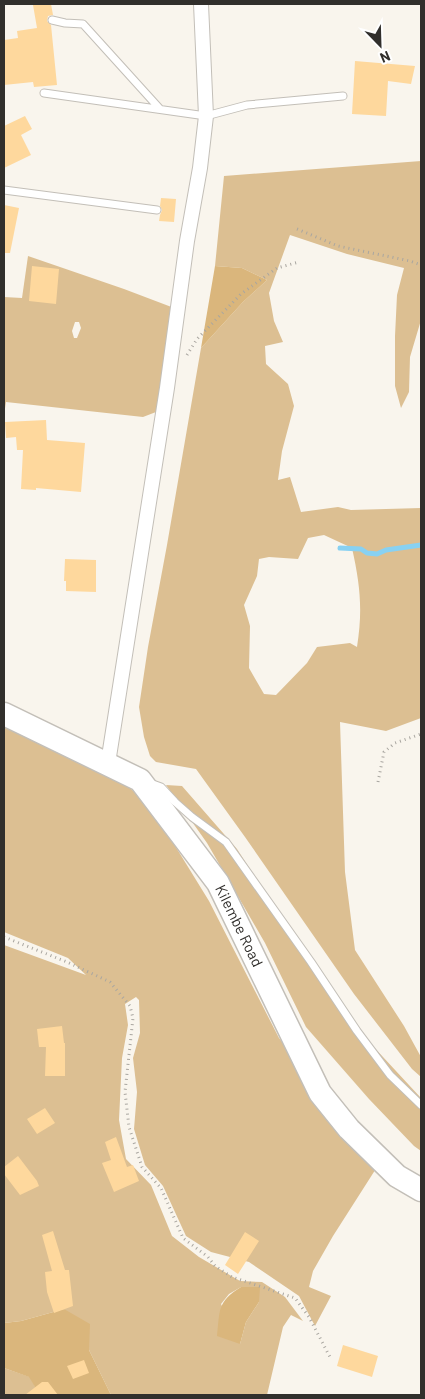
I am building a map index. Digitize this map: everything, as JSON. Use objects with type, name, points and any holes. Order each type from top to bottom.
[{"type":"main road","name":"Kilembe Road","points":[[4,714],[140,780],[218,883],[320,1093],[350,1129],[397,1176],[421,1190]]},
{"type":"street","points":[[108,763],[167,388],[187,241],[200,168],[206,116],[202,5]]},
{"type":"lane","points":[[52,20],[83,24],[160,109]]},
{"type":"lane","points":[[44,93],[206,116],[247,105],[342,96]]},
{"type":"lane","points":[[4,190],[157,210]]},
{"type":"lane","points":[[140,780],[161,787],[180,807],[226,842],[311,962],[357,1031],[390,1075],[421,1105]]},
{"type":"path","points":[[297,229],[338,246],[421,265]]},
{"type":"path","points":[[187,355],[196,339],[241,294],[276,268],[299,262]]},
{"type":"path","points":[[378,782],[384,752],[395,743],[421,734]]},
{"type":"path","points":[[4,937],[68,962],[110,982],[130,1006],[133,1018],[125,1092],[129,1127],[142,1167],[161,1188],[183,1238],[208,1257],[215,1266],[232,1277],[295,1298],[309,1317],[331,1359]]},
{"type":"shaded area","points":[[421,161],[421,320],[410,357],[409,392],[401,408],[395,386],[395,336],[397,295],[404,268],[347,254],[290,235],[269,293],[274,321],[283,342],[265,346],[266,364],[288,384],[294,406],[282,451],[278,480],[290,477],[301,512],[338,507],[351,510],[421,508],[421,718],[386,731],[340,722],[345,872],[355,950],[404,1026],[421,1057],[421,1077],[412,1069],[354,994],[196,769],[156,762],[150,756],[144,737],[139,707],[201,348],[243,302],[267,280],[242,268],[215,266],[224,176]],"holes":[[[324,535],[352,548],[360,597],[357,647],[350,643],[317,647],[307,663],[276,695],[264,694],[249,668],[250,626],[244,605],[257,576],[259,559],[269,557],[298,559],[308,538]]]},
{"type":"shaded area","points":[[28,256],[182,311],[163,414],[156,412],[143,417],[6,402],[4,415],[4,297],[22,298]],"holes":[[[75,322],[79,322],[81,328],[77,338],[74,338],[72,331]]]},
{"type":"shaded area","points":[[215,266],[242,268],[267,280],[243,302],[201,348]]},
{"type":"shaded area","points":[[4,714],[86,756],[139,795],[169,836],[209,901],[279,1038],[314,1083],[386,1153],[313,1271],[309,1287],[331,1296],[315,1326],[299,1296],[249,1262],[211,1252],[186,1236],[163,1186],[145,1165],[134,1129],[137,1092],[133,1058],[140,1033],[139,1000],[136,997],[125,1004],[128,1025],[122,1058],[119,1120],[126,1159],[151,1185],[172,1236],[199,1257],[240,1281],[262,1282],[285,1297],[303,1321],[291,1315],[283,1327],[267,1395],[111,1395],[89,1350],[64,1309],[21,1321],[4,1323],[4,945],[86,975],[68,958],[4,932]],"holes":[[[241,1287],[259,1302],[246,1322],[240,1344],[221,1304],[229,1294]]]},
{"type":"shaded area","points":[[166,785],[182,786],[237,849],[358,1030],[421,1098],[421,1151],[369,1099],[306,1027],[265,943],[207,843]]},
{"type":"shaded area","points":[[241,1287],[260,1287],[259,1302],[246,1322],[240,1344],[217,1336],[221,1307],[233,1292]]},
{"type":"shaded area","points":[[64,1309],[90,1324],[89,1350],[111,1395],[40,1395],[29,1377],[4,1368],[4,1323],[21,1321]]},
{"type":"shaded area","points":[[4,1368],[30,1377],[40,1395],[4,1395]]},
{"type":"building","points":[[51,4],[53,15],[48,16],[47,21],[51,25],[57,85],[34,87],[33,82],[4,85],[4,40],[18,38],[17,31],[37,28],[33,5]]},
{"type":"building","points":[[355,61],[415,66],[411,84],[388,81],[386,116],[352,114]]},
{"type":"building","points":[[25,116],[32,129],[21,135],[31,155],[4,168],[4,126]]},
{"type":"building","points":[[161,198],[176,199],[174,222],[159,221],[162,210],[160,206]]},
{"type":"building","points":[[4,205],[19,208],[10,253],[4,253]]},
{"type":"building","points":[[32,266],[59,269],[56,304],[29,301]]},
{"type":"building","points":[[46,420],[47,440],[85,443],[81,492],[36,488],[36,490],[21,489],[23,450],[17,450],[16,437],[6,438],[5,422]]},
{"type":"building","points":[[65,559],[96,560],[96,592],[66,591],[66,581],[64,581]]},
{"type":"building","points":[[62,1026],[65,1043],[65,1076],[45,1076],[46,1047],[39,1047],[37,1029]]},
{"type":"building","points":[[45,1108],[55,1123],[37,1134],[27,1119]]},
{"type":"building","points":[[116,1137],[127,1167],[133,1165],[139,1181],[114,1192],[102,1163],[111,1160],[105,1142]]},
{"type":"building","points":[[18,1156],[39,1186],[20,1195],[4,1174],[4,1167]]},
{"type":"building","points":[[53,1231],[65,1270],[69,1270],[73,1306],[54,1313],[47,1292],[45,1272],[52,1271],[42,1235]]},
{"type":"building","points":[[245,1232],[259,1241],[238,1274],[225,1265]]},
{"type":"building","points":[[343,1345],[378,1356],[372,1377],[337,1366]]},
{"type":"building","points":[[84,1360],[89,1373],[73,1379],[67,1366]]},
{"type":"building","points":[[42,1382],[48,1382],[58,1395],[25,1395]]},
{"type":"waterway","points":[[340,548],[361,549],[367,553],[377,554],[386,550],[421,545]]}]
